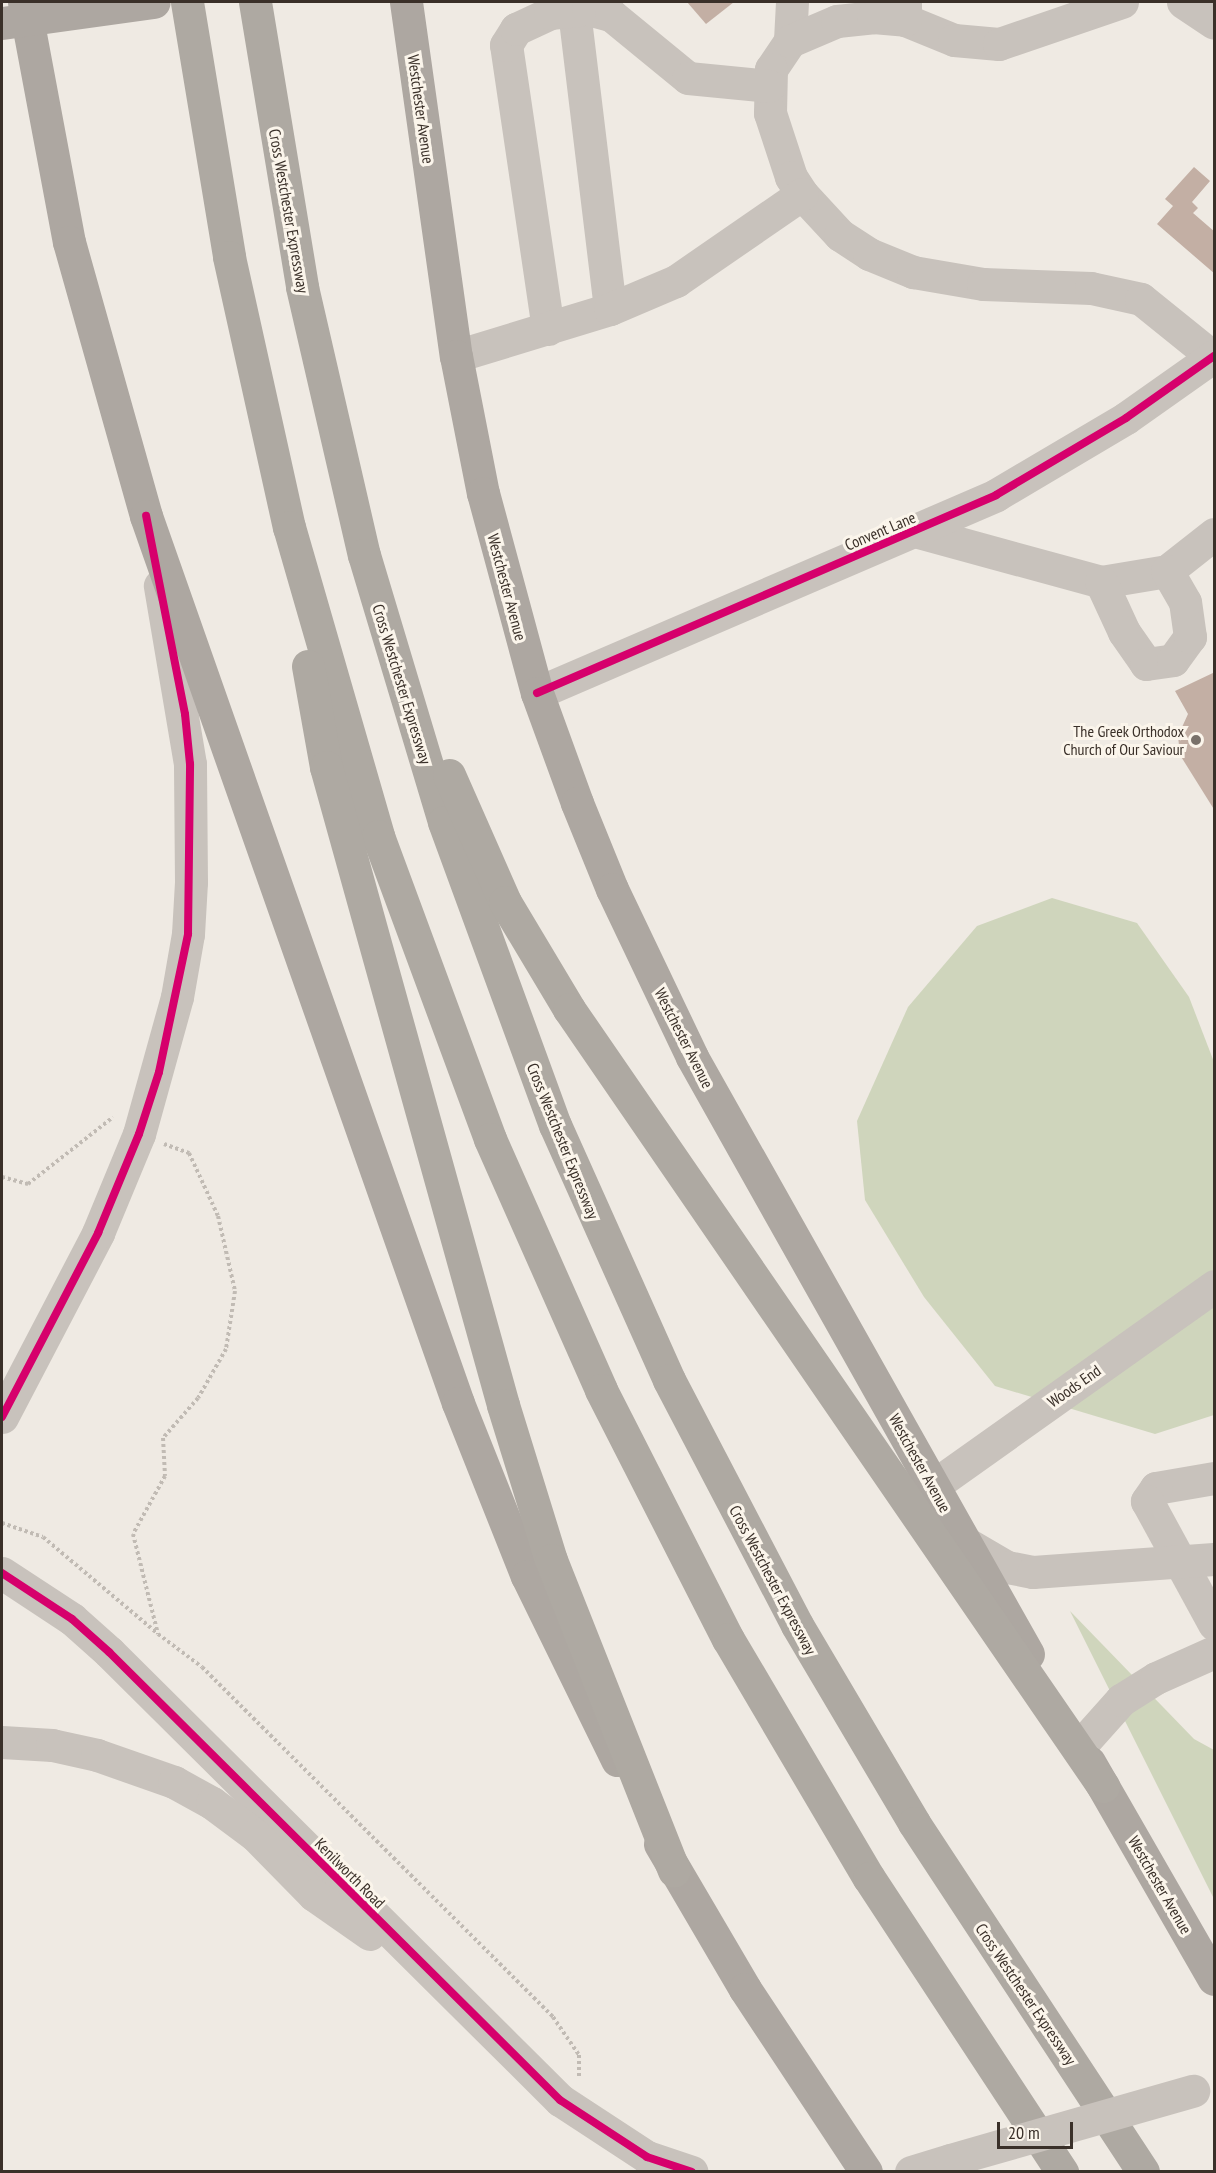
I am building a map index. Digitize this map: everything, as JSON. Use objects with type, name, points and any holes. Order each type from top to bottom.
[{"type":"highway","points":[[187,2],[230,266],[289,527],[337,703],[407,922],[490,1139],[581,1349],[685,1560],[774,1721],[869,1878],[1062,2172]]},
{"type":"highway","name":"Cross Westchester Expressway","points":[[255,2],[302,287],[376,598],[437,799],[505,996],[555,1125],[669,1380],[770,1575],[866,1745],[1143,2172]]},
{"type":"highway","points":[[289,527],[326,767],[503,1405],[551,1560],[674,1870]]},
{"type":"highway","points":[[376,598],[486,863],[547,975],[1103,1786]]},
{"type":"main road","points":[[154,2],[17,15],[69,242],[146,516],[420,1298],[491,1489],[568,1664],[674,1870],[720,1948],[866,2172]]},
{"type":"main road","name":"Westchester Avenue","points":[[406,2],[456,356],[483,493],[537,693],[590,836],[650,973],[758,1179],[1215,1979]]},
{"type":"street","points":[[792,2],[790,41],[771,69],[770,113],[777,140],[802,195],[840,235],[869,254],[913,272],[983,284],[1091,288],[1141,299],[1214,356]]},
{"type":"street","points":[[790,41],[837,21],[905,11],[954,40],[999,44],[1122,2]]},
{"type":"street","points":[[1183,2],[1215,23]]},
{"type":"street","points":[[548,329],[506,45],[516,29],[550,14],[588,9],[611,15],[688,78],[769,86]]},
{"type":"street","points":[[574,11],[610,309]]},
{"type":"street","points":[[456,356],[610,309],[676,281],[802,195]]},
{"type":"street","name":"Convent Lane","points":[[537,693],[915,531],[1016,483],[1126,418],[1214,356]]},
{"type":"street","points":[[2,1417],[98,1233],[139,1134],[159,1072],[188,934],[192,825],[184,714],[146,516]]},
{"type":"street","points":[[915,531],[1101,582],[1167,571],[1215,534]]},
{"type":"street","points":[[1101,582],[1124,632],[1146,664],[1173,660],[1190,637],[1185,602],[1167,571]]},
{"type":"street","name":"Woods End","points":[[933,1486],[1215,1286]]},
{"type":"street","points":[[1215,1478],[1176,1482],[1148,1494],[1151,1512],[1215,1624]]},
{"type":"street","points":[[964,1542],[1007,1567],[1033,1572],[1215,1559]]},
{"type":"street","name":"Kenilworth Road","points":[[2,1573],[72,1619],[109,1652],[560,2100],[647,2157],[692,2172]]},
{"type":"street","points":[[1080,1746],[1121,1700],[1156,1678],[1215,1652]]},
{"type":"street","name":"Kenilworth Road","points":[[2,1742],[52,1745],[97,1755],[174,1782],[212,1803],[255,1835],[314,1894],[454,1996]]},
{"type":"street","points":[[911,2172],[1204,2089]]},
{"type":"path","points":[[2,1177],[28,1184],[112,1116],[139,1134],[189,1154],[218,1216],[235,1291],[226,1349],[198,1398],[163,1438],[165,1476],[133,1534],[158,1634]]},
{"type":"path","points":[[2,1523],[43,1537],[158,1634],[202,1667],[553,2018],[579,2055],[578,2090]]},
{"type":"green space","points":[[1052,898],[1137,923],[1189,997],[1214,1062],[1214,1415],[1155,1434],[995,1386],[924,1297],[865,1200],[857,1121],[908,1007],[977,926]]},
{"type":"green space","points":[[1070,1611],[1194,1739],[1214,1750],[1214,1899]]},
{"type":"building","points":[[687,2],[734,2],[706,24]]},
{"type":"building","points":[[1194,167],[1210,181],[1192,202],[1198,208],[1193,213],[1215,232],[1215,274],[1157,224],[1173,206],[1165,199]]},
{"type":"building","name":"The Greek Orthodox Church of Our Saviour","points":[[1215,672],[1215,811],[1180,755],[1178,736],[1188,714],[1175,691]]},
{"type":"cycle path","points":[[537,693],[996,495],[1126,418],[1214,356]]},
{"type":"cycle path","points":[[2,1417],[98,1233],[139,1134],[159,1072],[188,934],[190,764],[185,714],[146,516]]},
{"type":"cycle path","points":[[2,1573],[72,1619],[109,1652],[560,2100],[647,2157],[692,2172]]},
{"type":"place","name":"The Greek Orthodox Church of Our Saviour","points":[[1196,740]]}]
